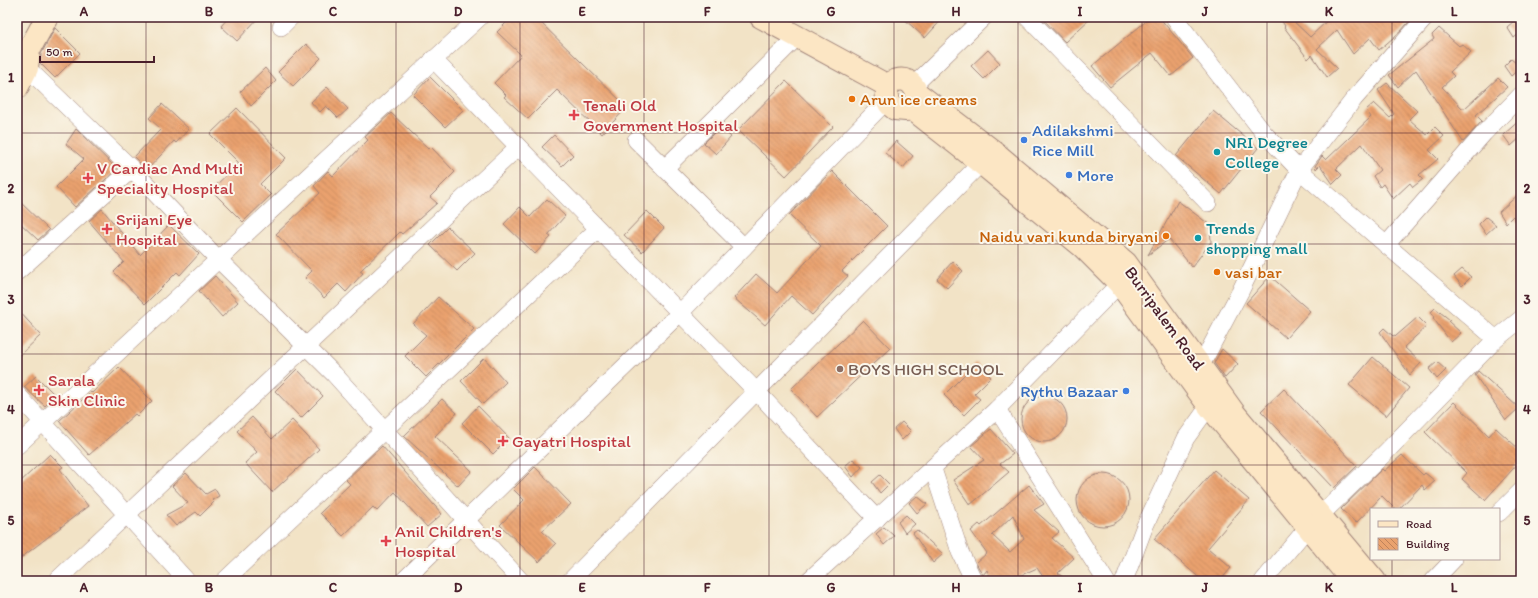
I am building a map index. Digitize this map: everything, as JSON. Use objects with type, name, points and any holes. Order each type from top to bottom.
[{"type":"main road","points":[[761,17],[797,37],[888,93],[897,80],[902,79],[914,95]]},
{"type":"main road","points":[[17,88],[22,60],[42,19]]},
{"type":"main road","name":"Burripalem Road","points":[[914,95],[981,163],[1083,248],[1126,277],[1200,367],[1235,414],[1314,521],[1352,581]]},
{"type":"main road","name":"Burripalem Road","points":[[914,95],[993,151],[1121,258],[1126,277],[1209,406],[1314,521],[1376,581]]},
{"type":"street","points":[[17,446],[42,421],[219,260],[433,59],[480,17]]},
{"type":"street","points":[[914,95],[984,17]]},
{"type":"street","points":[[1026,17],[1208,203]]},
{"type":"street","points":[[1174,17],[1263,132],[1299,170],[1496,339]]},
{"type":"street","points":[[1200,367],[1240,292],[1299,170],[1354,99],[1426,17]]},
{"type":"street","points":[[664,169],[797,37]]},
{"type":"street","points":[[433,59],[756,391],[877,519]]},
{"type":"street","points":[[22,60],[132,169],[219,260],[334,374],[521,581]]},
{"type":"street","points":[[403,581],[680,313],[888,93]]},
{"type":"street","points":[[1386,245],[1521,94]]},
{"type":"street","points":[[636,140],[744,247]]},
{"type":"street","points":[[56,581],[128,516],[518,147]]},
{"type":"street","points":[[570,581],[981,163]]},
{"type":"street","points":[[17,272],[132,169]]},
{"type":"street","points":[[224,581],[598,229]]},
{"type":"street","points":[[808,581],[933,469],[997,409],[1126,277]]},
{"type":"street","points":[[1263,581],[1314,521],[1385,453],[1496,339],[1521,319]]},
{"type":"street","points":[[17,394],[187,581]]},
{"type":"street","points":[[1124,581],[1144,528],[1186,438],[1209,406]]},
{"type":"street","points":[[997,409],[1106,581]]},
{"type":"street","points":[[933,469],[960,552],[974,581]]},
{"type":"street","points":[[1500,512],[1521,491]]},
{"type":"street","points":[[1433,581],[1453,560]]},
{"type":"building","points":[[229,17],[259,17],[237,41],[221,26]]},
{"type":"building","points":[[512,17],[535,17],[627,107],[602,134],[557,90],[528,119],[504,97],[506,95],[494,83],[521,55],[497,32]]},
{"type":"building","points":[[902,17],[944,17],[925,38]]},
{"type":"building","points":[[1041,17],[1092,17],[1065,42]]},
{"type":"building","points":[[1151,17],[1159,17],[1193,58],[1171,76],[1152,53],[1110,87],[1092,66]]},
{"type":"building","points":[[1279,17],[1289,17],[1310,37],[1329,19],[1327,17],[1413,17],[1401,31],[1379,50],[1370,38],[1353,54],[1337,30],[1317,49],[1337,68],[1327,77],[1312,55],[1308,59],[1284,27],[1285,26]]},
{"type":"building","points":[[1514,21],[1521,27],[1521,32],[1514,38],[1507,27]]},
{"type":"building","points":[[55,28],[80,53],[55,78],[40,63],[41,54]]},
{"type":"building","points":[[1439,28],[1459,46],[1462,44],[1471,52],[1450,72],[1454,76],[1442,87],[1462,108],[1465,108],[1498,78],[1507,87],[1476,115],[1482,121],[1463,142],[1416,70],[1398,87],[1389,75],[1434,39],[1432,35]]},
{"type":"building","points":[[306,44],[321,58],[293,86],[278,72]]},
{"type":"building","points":[[988,50],[1000,63],[984,79],[971,66]]},
{"type":"building","points":[[1511,59],[1521,67],[1511,76],[1504,66]]},
{"type":"building","points":[[265,68],[276,81],[251,106],[240,92]]},
{"type":"building","points":[[430,77],[463,110],[445,127],[413,95]]},
{"type":"building","points":[[786,81],[833,127],[786,176],[738,130]]},
{"type":"building","points":[[1387,83],[1417,111],[1409,119],[1427,135],[1435,127],[1444,136],[1429,150],[1438,159],[1419,175],[1423,179],[1413,187],[1410,183],[1393,199],[1383,184],[1380,187],[1373,176],[1380,170],[1362,144],[1336,169],[1342,175],[1333,184],[1320,165],[1316,169],[1315,166],[1322,156],[1326,160],[1371,117],[1366,110],[1374,103],[1390,118],[1394,114],[1378,90]]},
{"type":"building","points":[[327,87],[348,109],[338,118],[326,106],[320,112],[311,102]]},
{"type":"building","points":[[162,104],[189,129],[176,143],[174,141],[147,170],[134,157],[161,129],[149,118]]},
{"type":"building","points":[[237,108],[286,158],[260,184],[271,195],[243,222],[211,190],[239,163],[210,134]]},
{"type":"building","name":"NRI Degree College","points":[[1213,111],[1258,148],[1221,194],[1176,156]]},
{"type":"building","points":[[391,113],[429,149],[431,147],[455,172],[430,197],[437,203],[402,234],[400,232],[360,271],[363,273],[346,292],[338,284],[324,298],[305,278],[312,271],[276,234],[320,193],[314,186],[324,175],[328,171],[333,176],[368,140],[365,137]]},
{"type":"building","points":[[1521,119],[1521,137],[1511,146],[1503,135]]},
{"type":"building","points":[[720,127],[731,137],[716,154],[704,143]]},
{"type":"building","name":"V Cardiac And Multi Speciality Hospital","points":[[76,129],[117,169],[75,207],[56,187],[84,159],[66,144]]},
{"type":"building","points":[[554,135],[573,155],[562,166],[542,147]]},
{"type":"building","points":[[896,141],[913,156],[903,168],[885,153]]},
{"type":"building","points":[[832,171],[887,226],[842,271],[848,276],[812,315],[791,296],[765,325],[734,298],[756,274],[777,293],[821,246],[789,215]]},
{"type":"building","points":[[1521,192],[1521,228],[1513,216],[1506,223],[1499,212]]},
{"type":"building","points":[[17,199],[49,230],[38,240],[17,220]]},
{"type":"building","points":[[547,199],[565,216],[548,235],[551,237],[535,254],[504,224],[520,207],[530,217]]},
{"type":"building","points":[[1178,201],[1210,225],[1211,242],[1192,267],[1169,239],[1148,255]]},
{"type":"building","points":[[102,209],[140,255],[169,225],[199,254],[180,275],[177,272],[145,304],[114,272],[124,262],[89,221]]},
{"type":"building","points":[[647,211],[664,228],[642,252],[624,235]]},
{"type":"building","points":[[1486,217],[1496,225],[1486,234],[1479,224]]},
{"type":"building","points":[[448,227],[475,253],[457,271],[430,245]]},
{"type":"building","points":[[953,261],[963,271],[947,288],[937,279]]},
{"type":"building","points":[[1462,269],[1471,277],[1462,286],[1454,276]]},
{"type":"building","points":[[215,276],[238,302],[222,317],[199,291]]},
{"type":"building","points":[[1270,276],[1310,311],[1286,338],[1246,303]]},
{"type":"building","points":[[438,297],[474,329],[426,377],[405,356],[426,335],[413,324]]},
{"type":"building","points":[[1435,308],[1450,320],[1448,321],[1461,333],[1451,342],[1433,318],[1434,317],[1431,312]]},
{"type":"building","points":[[17,309],[41,335],[17,358]]},
{"type":"building","points":[[1418,317],[1427,326],[1404,347],[1421,363],[1410,375],[1380,332],[1384,328],[1393,336],[1396,336]]},
{"type":"building","name":"BOYS HIGH SCHOOL","points":[[863,320],[890,348],[817,417],[791,389]]},
{"type":"building","points":[[1222,349],[1238,364],[1225,378],[1214,363]]},
{"type":"building","points":[[1373,357],[1409,388],[1386,416],[1349,385]]},
{"type":"building","points":[[484,358],[506,382],[483,404],[461,381]]},
{"type":"building","points":[[1437,362],[1446,370],[1437,379],[1429,369]]},
{"type":"building","points":[[976,363],[991,377],[974,394],[980,399],[964,415],[944,395]]},
{"type":"building","points":[[119,367],[152,401],[137,416],[135,414],[89,455],[59,421],[91,392],[92,393]]},
{"type":"building","points":[[297,369],[323,396],[301,418],[275,391]]},
{"type":"building","points":[[1478,371],[1519,408],[1506,420],[1475,375]]},
{"type":"building","name":"Sarala Skin Clinic","points":[[36,376],[56,396],[45,406],[24,387]]},
{"type":"building","points":[[1284,389],[1357,466],[1334,488],[1261,411]]},
{"type":"building","points":[[1044,396],[1057,400],[1063,406],[1067,419],[1063,432],[1057,438],[1044,442],[1031,438],[1025,432],[1021,419],[1025,406],[1031,400]]},
{"type":"building","points":[[442,399],[457,413],[435,436],[472,471],[458,486],[404,436]]},
{"type":"building","points":[[1454,402],[1489,436],[1496,428],[1521,451],[1521,460],[1485,500],[1462,479],[1467,473],[1425,432]]},
{"type":"building","points":[[478,406],[509,438],[493,454],[462,423]]},
{"type":"building","points":[[252,417],[272,439],[292,420],[319,449],[272,492],[245,463],[257,452],[237,431]]},
{"type":"building","points":[[902,422],[911,431],[902,440],[894,429]]},
{"type":"building","points":[[991,429],[1013,454],[1000,464],[1009,472],[970,505],[953,480],[984,460],[971,446]]},
{"type":"building","points":[[382,446],[442,514],[427,527],[395,492],[377,511],[373,507],[343,536],[320,513],[350,484],[346,480]]},
{"type":"building","points":[[50,454],[63,467],[60,469],[88,506],[17,561],[17,485]]},
{"type":"building","points":[[1402,455],[1423,475],[1425,473],[1435,481],[1425,490],[1422,485],[1400,508],[1394,508],[1382,496],[1356,523],[1341,509],[1382,469],[1384,471]]},
{"type":"building","points":[[853,459],[862,467],[853,477],[845,466]]},
{"type":"building","points":[[535,467],[571,504],[542,531],[556,544],[539,562],[500,525],[524,500],[513,489]]},
{"type":"building","points":[[1214,470],[1249,500],[1208,548],[1231,568],[1220,581],[1203,581],[1154,539]]},
{"type":"building","points":[[186,473],[206,494],[215,489],[219,496],[212,500],[214,502],[200,516],[196,512],[176,526],[166,515],[188,503],[172,486]]},
{"type":"building","points":[[1098,474],[1108,474],[1122,481],[1129,495],[1129,505],[1122,519],[1108,526],[1098,526],[1088,522],[1081,515],[1077,505],[1077,495],[1081,485],[1088,478]]},
{"type":"building","points":[[880,475],[889,484],[880,493],[872,482]]},
{"type":"building","points":[[1029,485],[1044,504],[1034,510],[1059,532],[1052,538],[1074,558],[1058,573],[1067,581],[1046,581],[1037,568],[1008,581],[992,581],[987,570],[983,575],[976,563],[987,553],[971,531],[979,524],[981,526]],"holes":[[[1013,515],[1024,539],[1010,552],[992,535]]]},
{"type":"building","points":[[917,496],[927,504],[917,513],[909,503]]},
{"type":"building","points":[[906,515],[915,524],[905,533],[898,522]]},
{"type":"building","points":[[884,527],[894,536],[884,545],[876,534]]},
{"type":"building","points":[[917,530],[943,554],[933,563],[913,533]]},
{"type":"place","name":"Arun ice creams","points":[[852,99]]},
{"type":"place","name":"Tenali Old Government Hospital","points":[[574,115]]},
{"type":"place","name":"Adilakshmi Rice Mill","points":[[1024,140]]},
{"type":"place","name":"NRI Degree College","points":[[1217,152]]},
{"type":"place","name":"More","points":[[1069,175]]},
{"type":"place","name":"V Cardiac And Multi Speciality Hospital","points":[[88,178]]},
{"type":"place","name":"Srijani Eye Hospital","points":[[107,229]]},
{"type":"place","name":"Naidu vari kunda biryani","points":[[1166,236]]},
{"type":"place","name":"Trends shopping mall","points":[[1198,238]]},
{"type":"place","name":"vasi bar","points":[[1217,272]]},
{"type":"place","name":"BOYS HIGH SCHOOL","points":[[840,369]]},
{"type":"place","name":"Sarala Skin Clinic","points":[[39,390]]},
{"type":"place","name":"Rythu Bazaar","points":[[1126,391]]},
{"type":"place","name":"Gayatri Hospital","points":[[503,441]]},
{"type":"place","name":"Anil Children's Hospital","points":[[386,541]]}]
